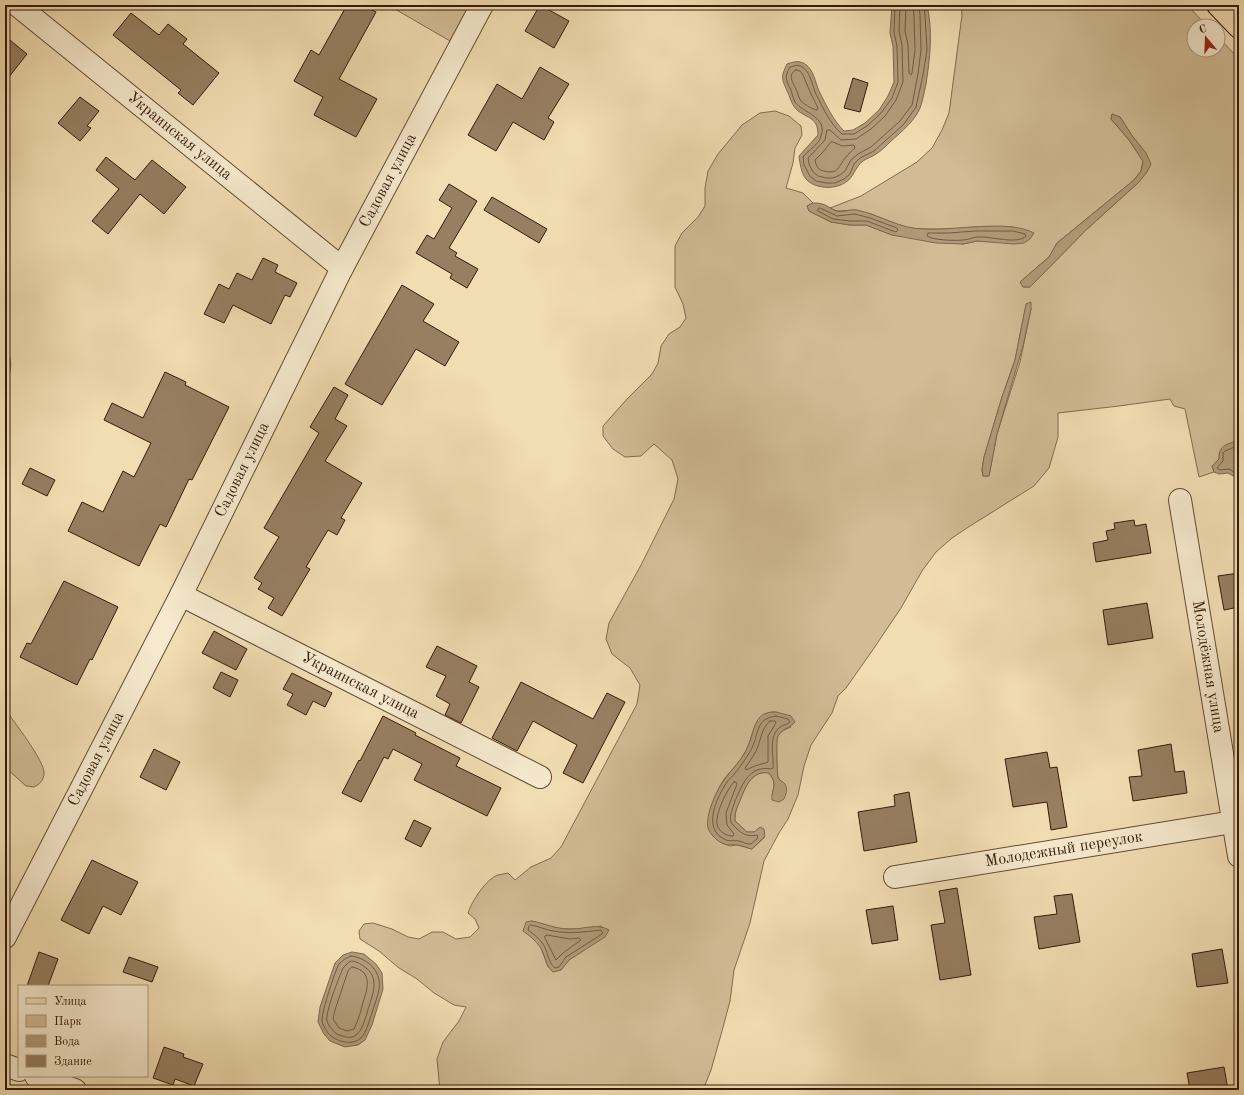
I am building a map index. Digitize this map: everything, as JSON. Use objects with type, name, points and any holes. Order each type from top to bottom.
[{"type":"main road","points":[[1218,5],[1239,27]]},
{"type":"street","name":"Украинская улица","points":[[17,5],[342,268]]},
{"type":"street","name":"Садовая улица","points":[[5,937],[182,595],[342,268],[482,5]]},
{"type":"street","name":"Молодёжная улица","points":[[1180,500],[1239,856]]},
{"type":"street","name":"Украинская улица","points":[[182,595],[540,777]]},
{"type":"street","name":"Молодежный переулок","points":[[895,876],[1233,822]]},
{"type":"street","points":[[5,1065],[18,1070]]},
{"type":"street","points":[[39,1077],[75,1090]]},
{"type":"green space","points":[[388,5],[470,5],[450,41]]},
{"type":"green space","points":[[961,5],[1187,5],[1199,18],[1186,18],[1186,58],[1226,58],[1226,45],[1239,59],[1239,440],[1222,448],[1219,454],[1219,459],[1212,466],[1214,472],[1199,477],[1185,409],[1174,406],[1170,399],[1058,413],[1058,437],[1049,468],[1034,486],[952,538],[936,552],[922,571],[901,608],[872,651],[846,688],[838,696],[832,713],[811,745],[804,766],[798,795],[788,819],[764,861],[750,923],[734,970],[730,1001],[711,1070],[703,1090],[440,1090],[437,1059],[443,1042],[459,1021],[466,1007],[454,1005],[434,993],[417,979],[399,968],[379,951],[360,939],[359,931],[364,924],[373,923],[392,929],[408,937],[419,939],[432,932],[443,932],[456,939],[470,937],[479,928],[475,919],[468,913],[476,897],[493,877],[508,873],[515,880],[531,867],[551,858],[561,847],[637,704],[640,685],[630,668],[612,654],[606,639],[609,623],[641,565],[674,499],[678,479],[672,460],[654,444],[641,456],[625,457],[613,449],[603,436],[603,426],[652,374],[658,363],[661,346],[669,334],[680,327],[686,318],[683,304],[675,287],[675,246],[682,233],[698,217],[705,206],[705,188],[708,171],[718,154],[742,125],[760,113],[775,111],[789,116],[801,126],[802,135],[795,148],[793,163],[786,188],[803,193],[813,203],[807,206],[809,211],[831,222],[850,225],[866,225],[892,235],[963,244],[977,241],[990,241],[1013,227],[948,229],[907,228],[871,214],[855,210],[837,211],[830,208],[861,196],[917,162],[932,148],[949,113],[962,15]],"holes":[[[1112,114],[1120,117],[1146,153],[1139,182],[1086,230],[1030,287],[1023,287],[1020,282],[1049,257],[1057,243],[1134,180],[1141,171],[1143,161],[1129,140],[1111,119]],[[1026,305],[1031,309],[1020,362],[997,434],[989,476],[983,476],[982,470],[984,457],[1015,360]],[[776,712],[791,727],[781,732],[777,738],[778,777],[785,784],[772,795],[774,783],[769,773],[754,776],[745,788],[735,815],[735,821],[747,832],[754,832],[765,837],[752,849],[737,845],[730,846],[722,843],[710,810],[716,794],[724,779],[746,751],[754,728],[760,718],[768,713]],[[531,921],[565,929],[602,926],[584,950],[569,960],[561,970],[548,967]]]},
{"type":"green space","points":[[5,346],[10,357],[11,366],[5,387]]},
{"type":"green space","points":[[5,709],[34,750],[43,767],[44,775],[42,780],[34,787],[26,786],[5,767]]},
{"type":"water","points":[[892,5],[927,5],[930,25],[930,54],[926,84],[920,108],[907,126],[880,151],[860,163],[849,180],[841,185],[831,187],[814,185],[804,177],[799,156],[818,135],[818,129],[812,119],[797,110],[793,104],[783,81],[787,64],[800,62],[810,69],[819,91],[836,122],[844,131],[853,130],[865,123],[879,110],[888,96],[894,82],[893,46],[890,33]]},
{"type":"water","points":[[1112,114],[1120,117],[1146,153],[1151,164],[1147,172],[1139,182],[1086,230],[1030,287],[1023,287],[1020,282],[1049,257],[1057,243],[1134,180],[1141,171],[1143,161],[1129,140],[1111,119]]},
{"type":"water","points":[[813,203],[819,203],[838,211],[857,210],[865,212],[907,227],[936,229],[996,226],[1023,229],[1034,233],[1030,239],[1024,243],[1014,244],[977,241],[963,244],[936,243],[892,235],[866,225],[850,225],[831,222],[809,211],[807,206]]},
{"type":"water","points":[[1031,302],[1031,309],[1023,346],[997,434],[989,476],[983,476],[982,470],[984,457],[1015,360],[1026,304]]},
{"type":"water","points":[[1239,440],[1239,479],[1228,473],[1219,474],[1214,472],[1212,466],[1219,459],[1220,450],[1227,444]]},
{"type":"water","points":[[776,712],[791,716],[795,722],[782,732],[777,739],[778,777],[786,786],[785,797],[779,802],[772,800],[774,781],[769,773],[754,776],[743,793],[736,812],[735,821],[747,832],[754,832],[760,827],[764,829],[765,836],[752,849],[739,845],[724,844],[718,841],[710,833],[708,828],[708,816],[712,802],[722,783],[746,751],[754,727],[759,718],[767,713]]},
{"type":"water","points":[[531,921],[567,929],[600,927],[609,930],[605,937],[569,960],[561,970],[553,972],[548,966],[542,950],[532,938],[523,931],[526,922]]},
{"type":"water","points":[[352,952],[364,954],[376,964],[382,973],[383,989],[372,1025],[365,1040],[358,1045],[345,1047],[330,1041],[324,1034],[318,1022],[320,1007],[335,963],[343,955]]},
{"type":"building","points":[[347,5],[363,5],[376,12],[339,79],[377,99],[356,137],[314,115],[323,97],[294,81],[311,50],[319,55]]},
{"type":"building","points":[[540,5],[569,21],[554,48],[525,31]]},
{"type":"building","points":[[131,13],[159,35],[168,24],[187,39],[183,44],[219,73],[193,105],[178,93],[181,90],[113,35]]},
{"type":"building","points":[[5,36],[27,54],[5,82]]},
{"type":"building","points":[[540,67],[569,84],[548,118],[554,122],[544,140],[513,122],[496,151],[468,135],[497,84],[522,99]]},
{"type":"building","points":[[853,78],[868,83],[860,112],[844,108]]},
{"type":"building","points":[[80,97],[99,111],[87,126],[91,128],[80,141],[58,123]]},
{"type":"building","points":[[106,157],[135,180],[152,160],[186,187],[164,214],[140,194],[108,234],[92,221],[119,189],[96,170]]},
{"type":"building","points":[[449,184],[477,201],[449,248],[457,253],[455,256],[478,269],[467,288],[450,278],[452,274],[416,253],[427,235],[434,239],[452,208],[439,200]]},
{"type":"building","points":[[492,197],[547,229],[539,243],[484,210]]},
{"type":"building","points":[[263,258],[278,265],[275,272],[297,283],[290,297],[285,295],[271,324],[233,305],[224,323],[204,314],[219,284],[229,289],[237,273],[252,280]]},
{"type":"building","points":[[402,285],[434,304],[423,321],[459,342],[445,366],[416,349],[382,405],[345,384]]},
{"type":"building","points":[[165,372],[186,382],[185,385],[229,407],[192,480],[189,479],[166,527],[160,524],[139,566],[68,531],[82,502],[103,512],[123,471],[134,477],[151,443],[104,420],[112,403],[143,418]]},
{"type":"building","points":[[334,387],[348,395],[335,419],[347,426],[325,461],[362,483],[341,518],[345,520],[337,535],[328,530],[306,567],[310,569],[282,616],[268,608],[274,598],[258,589],[262,583],[254,578],[279,537],[264,528],[319,433],[310,427]]},
{"type":"building","points":[[30,468],[55,480],[47,496],[22,484]]},
{"type":"building","points":[[1134,520],[1135,526],[1146,524],[1151,553],[1096,562],[1093,543],[1108,540],[1106,531],[1115,529],[1114,523]]},
{"type":"building","points":[[1239,573],[1239,607],[1224,610],[1218,576]]},
{"type":"building","points":[[64,581],[118,607],[92,660],[90,659],[77,685],[20,657],[27,643],[31,644]]},
{"type":"building","points":[[1147,603],[1153,638],[1108,645],[1103,610]]},
{"type":"building","points":[[214,631],[247,649],[236,670],[202,653]]},
{"type":"building","points":[[437,646],[477,666],[469,682],[479,687],[461,723],[445,715],[450,704],[436,696],[446,676],[426,667]]},
{"type":"building","points":[[221,672],[238,680],[230,697],[213,688]]},
{"type":"building","points":[[292,673],[332,693],[325,707],[313,701],[306,715],[287,705],[293,694],[283,689]]},
{"type":"building","points":[[521,682],[593,719],[607,693],[625,702],[583,783],[563,773],[577,745],[533,721],[517,751],[492,738]]},
{"type":"building","points":[[383,716],[416,733],[415,735],[460,758],[456,766],[501,788],[487,816],[414,780],[422,764],[393,749],[388,759],[384,757],[361,802],[342,793]]},
{"type":"building","points":[[1171,744],[1175,772],[1184,771],[1187,793],[1133,801],[1129,777],[1142,776],[1138,750]]},
{"type":"building","points":[[154,749],[180,762],[166,790],[140,777]]},
{"type":"building","points":[[1047,752],[1050,768],[1057,767],[1067,827],[1051,830],[1047,802],[1013,807],[1005,759]]},
{"type":"building","points":[[909,792],[917,842],[864,851],[858,812],[895,806],[894,795]]},
{"type":"building","points":[[414,820],[431,828],[421,847],[405,839]]},
{"type":"building","points":[[92,860],[138,882],[121,915],[103,906],[89,934],[61,920]]},
{"type":"building","points":[[957,888],[971,975],[940,980],[931,925],[945,923],[939,891]]},
{"type":"building","points":[[1072,894],[1080,942],[1039,949],[1034,917],[1057,914],[1054,896]]},
{"type":"building","points":[[893,906],[898,940],[872,944],[866,910]]},
{"type":"building","points":[[1222,949],[1228,983],[1197,987],[1192,954]]},
{"type":"building","points":[[39,952],[58,959],[48,985],[27,985]]},
{"type":"building","points":[[129,957],[158,967],[152,982],[123,972]]},
{"type":"building","points":[[164,1047],[184,1054],[183,1057],[203,1064],[194,1086],[175,1079],[173,1085],[153,1078]]},
{"type":"building","points":[[1224,1067],[1228,1090],[1190,1090],[1187,1073]]}]
